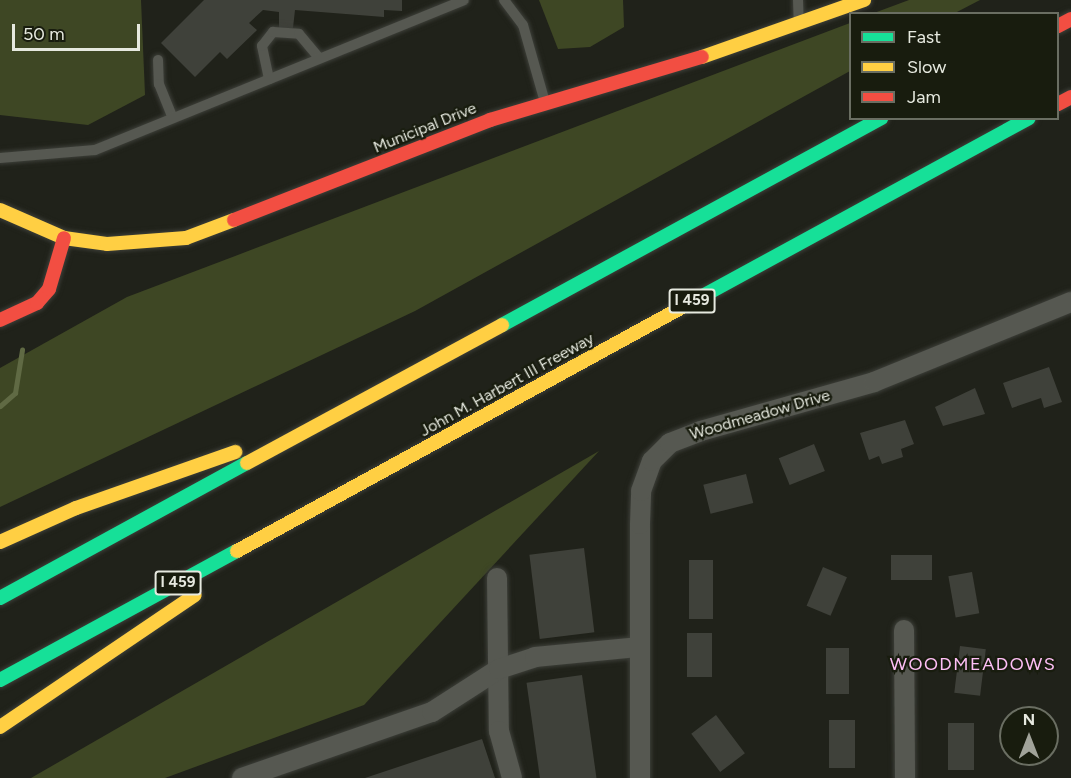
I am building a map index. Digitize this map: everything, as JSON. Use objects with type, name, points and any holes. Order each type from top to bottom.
[{"type":"main road","name":"Municipal Drive","points":[[0,210],[64,238],[107,244],[186,238],[545,102],[799,23],[864,0]]},
{"type":"main road","points":[[0,598],[877,120]]},
{"type":"main road","name":"John M. Harbert III Freeway","points":[[0,680],[1025,120]]},
{"type":"main road","points":[[0,320],[37,303],[48,290],[64,238]]},
{"type":"main road","points":[[0,542],[76,508],[322,422]]},
{"type":"main road","points":[[0,727],[357,486]]},
{"type":"street","name":"Woodmeadow Drive","points":[[640,778],[638,647],[641,491],[652,461],[670,443],[874,382],[1071,302]]},
{"type":"street","points":[[497,578],[499,731],[512,778]]},
{"type":"street","points":[[904,630],[904,778]]},
{"type":"street","points":[[242,778],[432,712],[499,669],[535,657],[638,647]]},
{"type":"lane","points":[[0,158],[95,150],[319,58],[432,5],[464,0]]},
{"type":"lane","points":[[504,0],[516,10],[545,102]]},
{"type":"lane","points":[[798,0],[799,23]]},
{"type":"lane","points":[[269,79],[262,45],[273,32],[298,34],[319,58]]},
{"type":"lane","points":[[158,60],[159,84],[172,117]]},
{"type":"green space","points":[[0,0],[141,0],[145,95],[88,125],[0,115]]},
{"type":"green space","points":[[539,0],[623,0],[624,27],[590,47],[558,49]]},
{"type":"green space","points":[[909,0],[980,0],[957,12],[877,12]]},
{"type":"green space","points":[[849,23],[849,72],[415,311],[0,507],[0,368],[127,297]]},
{"type":"green space","points":[[599,451],[364,705],[165,778],[31,778]]},
{"type":"building","points":[[204,0],[402,0],[402,11],[384,10],[384,17],[295,10],[293,28],[279,28],[279,12],[263,10],[249,23],[257,30],[227,59],[220,52],[195,77],[161,43]]},
{"type":"building","points":[[1049,367],[1062,402],[1044,408],[1041,398],[1012,408],[1003,383]]},
{"type":"building","points":[[975,388],[985,414],[943,426],[935,407]]},
{"type":"building","points":[[905,420],[914,444],[901,449],[903,457],[882,464],[879,456],[869,460],[860,433]]},
{"type":"building","points":[[814,444],[825,471],[790,485],[779,458]]},
{"type":"building","points":[[746,474],[753,503],[711,514],[703,485]]},
{"type":"building","points":[[584,548],[594,632],[540,639],[529,555]]},
{"type":"building","points":[[891,555],[932,555],[932,580],[891,580]]},
{"type":"building","points":[[689,560],[713,560],[713,619],[689,619]]},
{"type":"building","points":[[823,567],[847,577],[831,616],[807,606]]},
{"type":"building","points":[[972,572],[979,613],[956,618],[948,576]]},
{"type":"building","points":[[687,633],[712,633],[712,677],[687,677]]},
{"type":"building","points":[[960,646],[986,649],[980,696],[954,693]]},
{"type":"building","points":[[826,648],[849,648],[849,694],[826,694]]},
{"type":"building","points":[[582,675],[596,778],[540,778],[527,683]]},
{"type":"building","points":[[716,715],[745,753],[720,772],[691,734]]},
{"type":"building","points":[[829,720],[855,720],[855,768],[829,768]]},
{"type":"building","points":[[948,723],[974,723],[974,770],[948,770]]},
{"type":"building","points":[[482,739],[495,778],[365,778]]},
{"type":"waterway","points":[[0,406],[15,393],[22,350]]},
{"type":"traffic: fast","points":[[502,325],[877,120]]},
{"type":"traffic: fast","points":[[688,304],[1025,120]]},
{"type":"traffic: fast","points":[[0,598],[247,463]]},
{"type":"traffic: fast","points":[[0,680],[237,551]]},
{"type":"traffic: slow","points":[[702,57],[864,0]]},
{"type":"traffic: slow","points":[[0,210],[64,238],[107,244],[186,238],[234,220]]},
{"type":"traffic: slow","points":[[237,551],[688,304]]},
{"type":"traffic: slow","points":[[247,463],[502,325]]},
{"type":"traffic: slow","points":[[0,542],[76,508],[235,452]]},
{"type":"traffic: slow","points":[[0,727],[195,595]]},
{"type":"traffic: jam","points":[[1059,25],[1071,19]]},
{"type":"traffic: jam","points":[[234,220],[490,120],[702,57]]},
{"type":"traffic: jam","points":[[1059,103],[1071,97]]},
{"type":"traffic: jam","points":[[0,320],[37,303],[49,289],[64,238]]},
{"type":"district","name":"WOODMEADOWS","points":[[973,664]]}]
